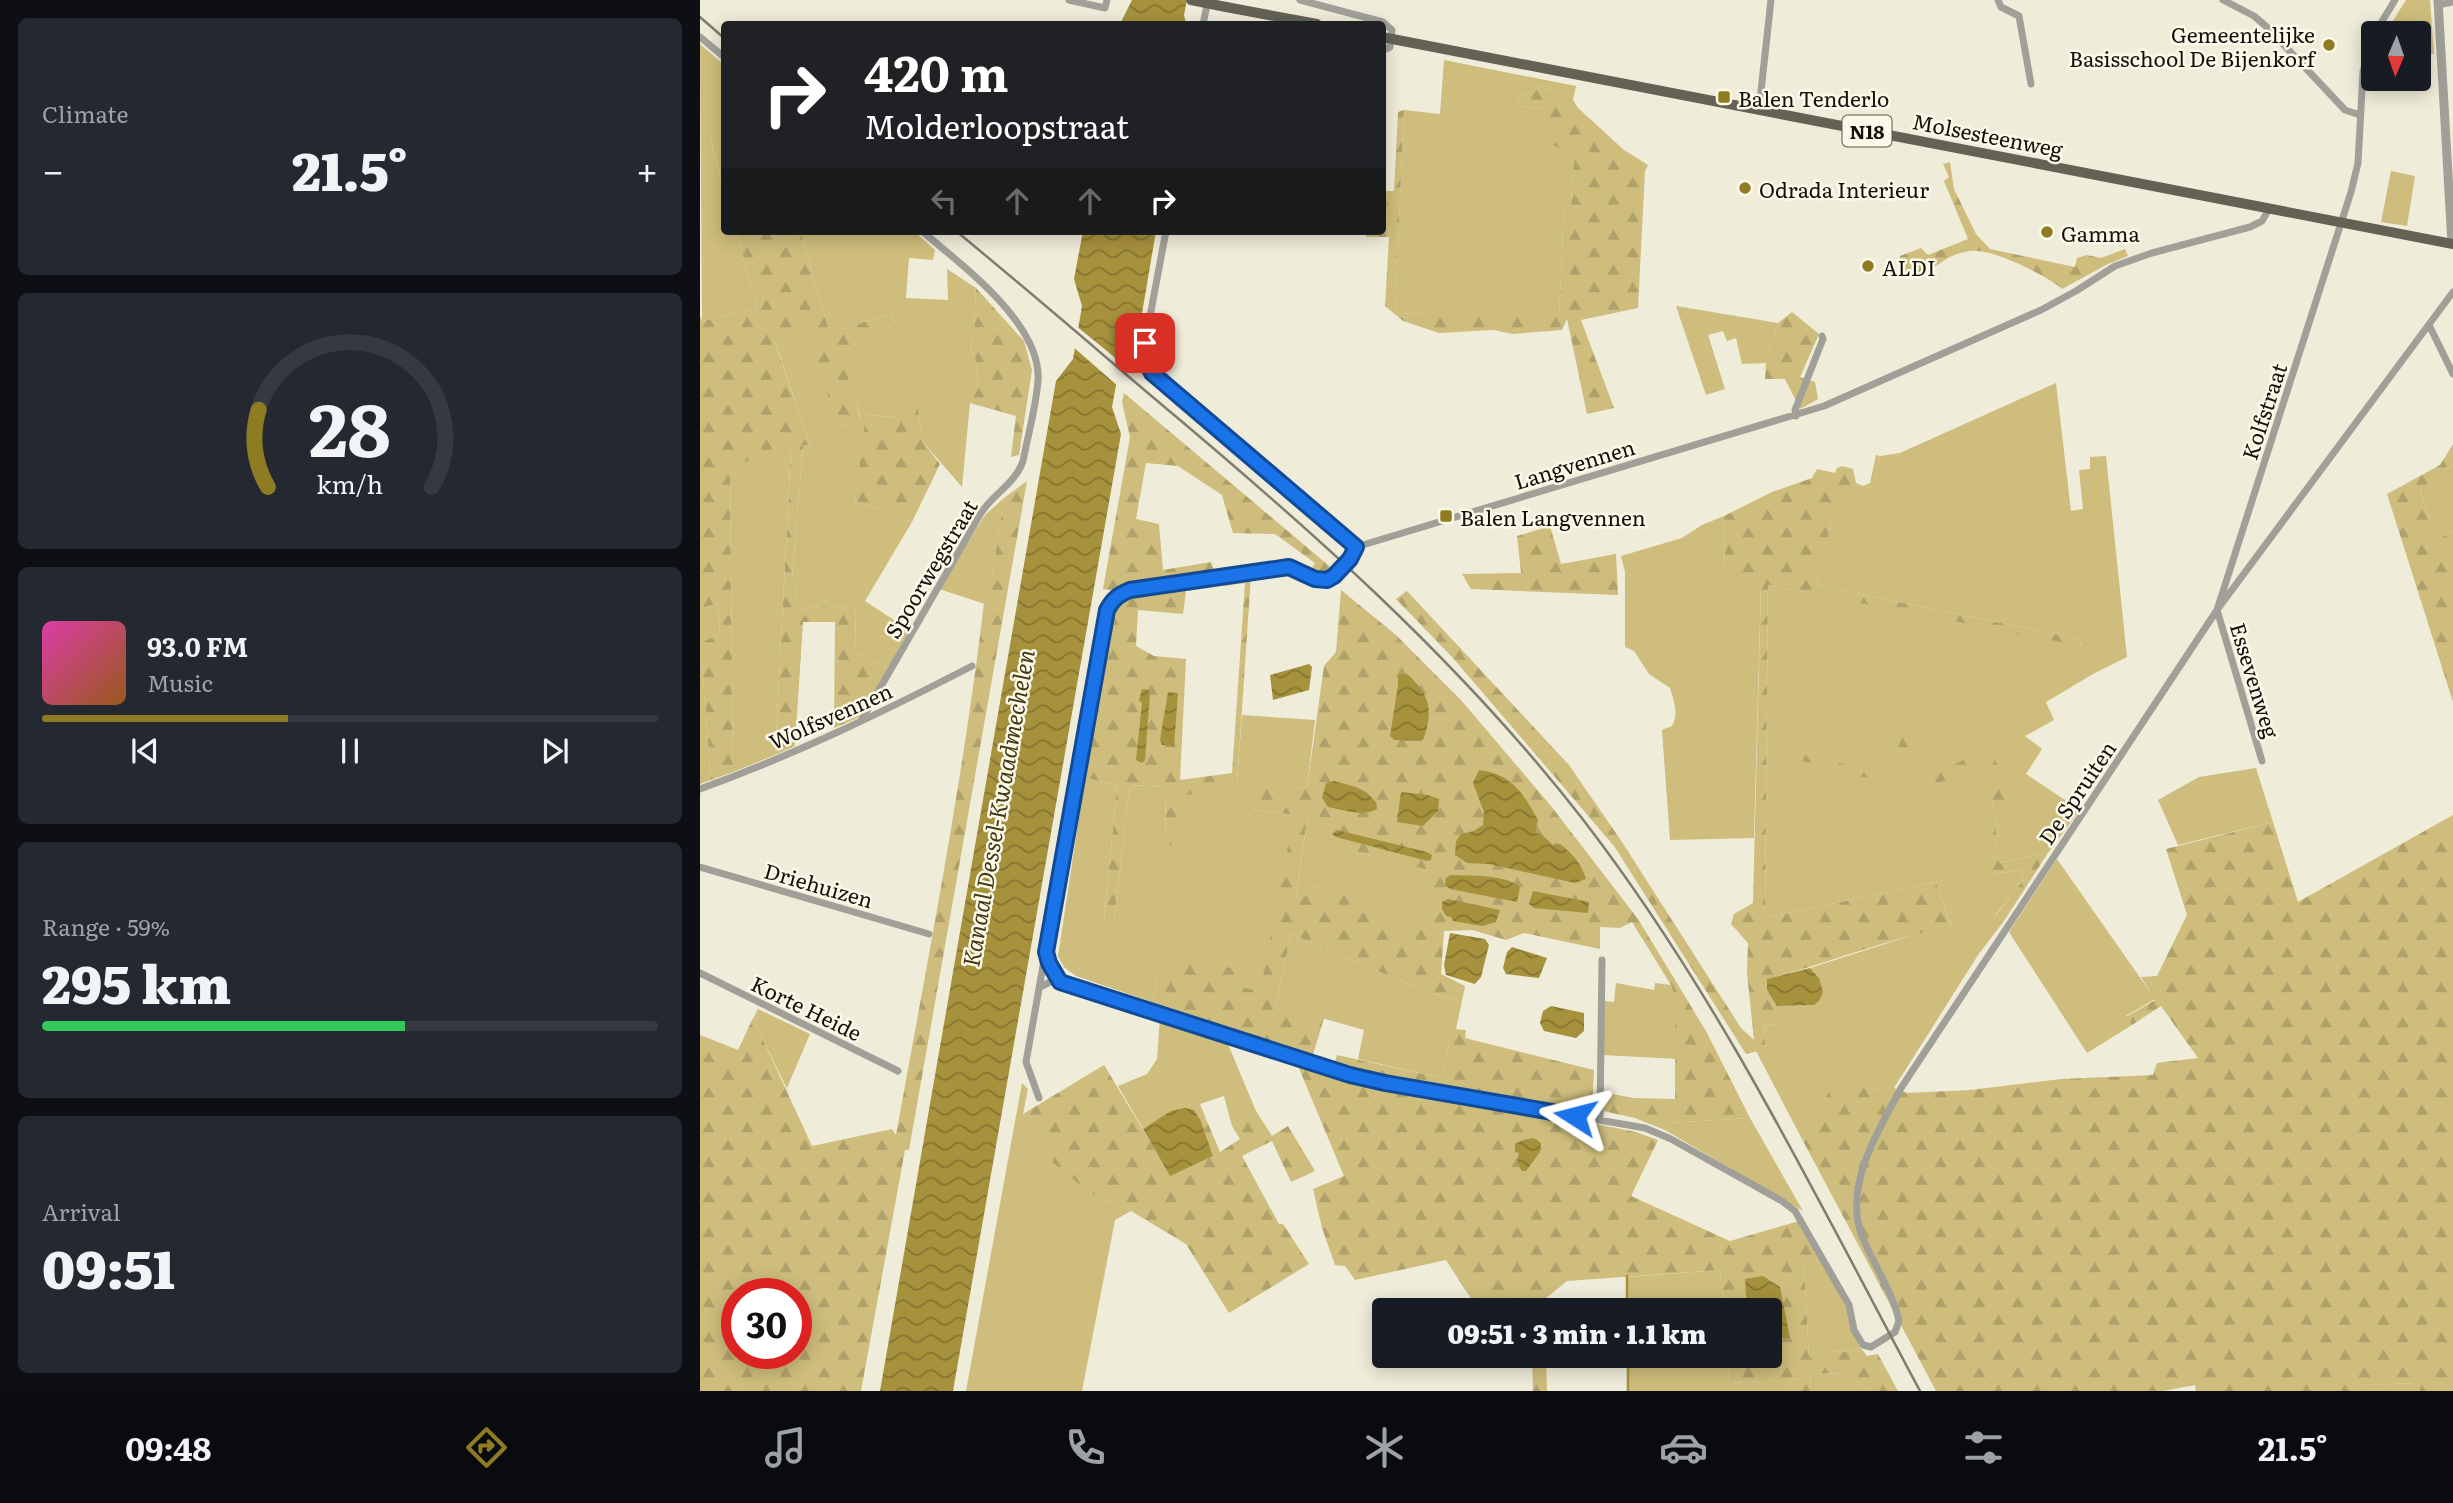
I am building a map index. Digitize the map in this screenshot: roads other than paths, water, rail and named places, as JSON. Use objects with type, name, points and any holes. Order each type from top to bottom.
[{"type":"main road","points":[[1191,0],[1301,21]]},
{"type":"main road","name":"Molsesteenweg","points":[[1387,38],[2452,244]]},
{"type":"street","points":[[1069,0],[1106,4]]},
{"type":"street","points":[[1204,21],[1208,0]]},
{"type":"street","points":[[1300,0],[1379,21]]},
{"type":"street","points":[[1759,109],[1771,0]]},
{"type":"street","points":[[1998,0],[2001,7],[2019,16],[2031,84]]},
{"type":"street","points":[[2223,0],[2254,16],[2269,28],[2345,110],[2360,116]]},
{"type":"street","name":"Kolfstraat","points":[[2382,21],[2395,0]]},
{"type":"street","points":[[2452,244],[2438,2],[2453,2]]},
{"type":"street","points":[[700,37],[721,54]]},
{"type":"street","name":"Kolfstraat","points":[[2217,610],[2342,223],[2358,163],[2361,91]]},
{"type":"street","name":"Langvennen","points":[[1356,547],[1796,416],[1848,397],[2024,318],[2076,291],[2115,266],[2152,253],[2250,228],[2262,221],[2269,209]]},
{"type":"street","name":"Spoorwegstraat","points":[[861,722],[988,502],[1019,474],[1038,379],[1031,344],[1006,309],[926,235]]},
{"type":"street","points":[[1039,1098],[1026,1062],[1107,610],[1112,601],[1117,595],[1130,590],[1289,567],[1315,579],[1327,580],[1350,559],[1356,547],[1152,373],[1147,362],[1145,343],[1165,235]]},
{"type":"street","name":"De Spruiten","points":[[1600,1119],[1658,1132],[1789,1205],[1799,1216],[1849,1305],[1854,1330],[1863,1345],[1871,1347],[1895,1332],[1899,1321],[1862,1235],[1856,1213],[1857,1190],[1863,1169],[1901,1088],[2217,610],[2453,292]]},
{"type":"street","points":[[2428,325],[2453,374]]},
{"type":"street","points":[[1796,416],[1795,410],[1821,344],[1822,335]]},
{"type":"street","name":"Essevenweg","points":[[2217,610],[2262,761]]},
{"type":"street","name":"Wolfsvennen","points":[[700,789],[861,722],[972,666]]},
{"type":"street","name":"Driehuizen","points":[[700,867],[929,934]]},
{"type":"street","points":[[1046,952],[1060,982]]},
{"type":"street","points":[[1040,987],[1052,981],[1060,982],[1350,1075],[1410,1088],[1600,1119],[1602,960]]},
{"type":"street","name":"Korte Heide","points":[[700,973],[898,1071]]},
{"type":"water","points":[[1132,0],[1187,0],[1185,21],[1122,21]]},
{"type":"water","name":"Kanaal Dessel-Kwaadmechelen","points":[[1082,235],[1155,235],[1139,331],[1122,353],[1112,407],[1121,434],[953,1391],[880,1391],[1056,381],[1073,359],[1082,306],[1074,279]]},
{"type":"water","points":[[1309,664],[1312,667],[1309,690],[1273,700],[1270,675]]},
{"type":"water","points":[[1407,674],[1415,681],[1428,704],[1426,730],[1423,740],[1420,741],[1394,740],[1390,736],[1398,676]]},
{"type":"water","points":[[1142,689],[1149,690],[1150,694],[1145,760],[1142,763],[1136,760]]},
{"type":"water","points":[[1168,692],[1178,693],[1174,746],[1162,745],[1160,740]]},
{"type":"water","points":[[1479,770],[1500,776],[1515,786],[1538,820],[1535,833],[1541,834],[1553,845],[1560,844],[1569,851],[1586,879],[1575,883],[1489,864],[1467,863],[1455,855],[1456,841],[1461,834],[1474,831],[1483,825],[1484,812],[1473,783]]},
{"type":"water","points":[[1334,781],[1366,792],[1376,802],[1377,809],[1360,813],[1328,807],[1322,798],[1326,783]]},
{"type":"water","points":[[1401,792],[1439,799],[1438,811],[1423,826],[1397,822]]},
{"type":"water","points":[[1337,830],[1427,852],[1432,855],[1431,860],[1336,837],[1332,834]]},
{"type":"water","points":[[1450,875],[1487,876],[1514,883],[1520,887],[1517,902],[1450,889],[1445,885],[1446,878]]},
{"type":"water","points":[[1533,891],[1589,902],[1588,913],[1534,908],[1529,904]]},
{"type":"water","points":[[1448,899],[1500,910],[1496,922],[1482,926],[1453,921],[1442,909],[1442,902]]},
{"type":"water","points":[[1450,933],[1485,939],[1489,945],[1481,977],[1475,984],[1446,975],[1444,965]]},
{"type":"water","points":[[1512,947],[1547,958],[1539,978],[1506,974],[1503,968],[1507,952]]},
{"type":"water","points":[[1810,968],[1819,978],[1823,992],[1819,1001],[1814,1005],[1777,1006],[1767,990],[1767,979]]},
{"type":"water","points":[[1551,1006],[1584,1013],[1584,1031],[1576,1038],[1544,1031],[1540,1023],[1543,1011]]},
{"type":"water","points":[[1185,1108],[1194,1110],[1201,1121],[1213,1156],[1170,1176],[1143,1129],[1171,1111]]},
{"type":"water","points":[[1534,1138],[1541,1143],[1540,1152],[1526,1171],[1522,1171],[1517,1163],[1519,1153],[1515,1152],[1515,1144]]},
{"type":"water","points":[[1763,1276],[1780,1287],[1790,1338],[1782,1338],[1782,1298],[1746,1298],[1745,1279]]},
{"type":"waterway","points":[[1627,1276],[1627,1298]]},
{"type":"waterway","points":[[1628,1368],[1628,1391]]},
{"type":"railway","points":[[700,17],[721,35]]},
{"type":"railway","points":[[961,235],[1325,546],[1432,649],[1534,759],[1631,884],[1721,1025],[1803,1170],[1920,1391]]},
{"type":"place","name":"Gemeentelijke Basisschool De Bijenkorf","points":[[2329,45]]},
{"type":"place","name":"Balen Tenderlo","points":[[1724,97]]},
{"type":"place","name":"Odrada Interieur","points":[[1745,188]]},
{"type":"place","name":"Gamma","points":[[2047,232]]},
{"type":"place","name":"ALDI","points":[[1868,266]]},
{"type":"place","name":"Balen Langvennen","points":[[1446,516]]}]
